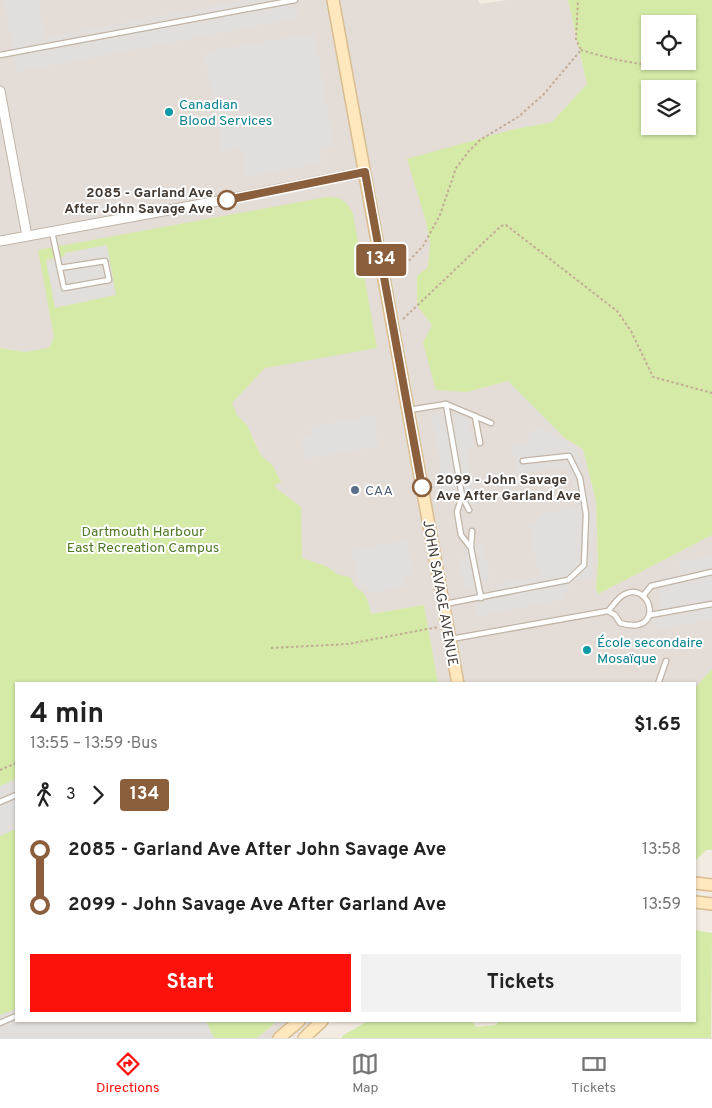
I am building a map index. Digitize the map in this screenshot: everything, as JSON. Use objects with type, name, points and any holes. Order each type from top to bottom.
[{"type":"main road","name":"JOHN SAVAGE AVENUE","points":[[333,0],[458,682]]},
{"type":"main road","points":[[696,883],[712,885]]},
{"type":"main road","points":[[696,902],[712,904]]},
{"type":"main road","points":[[279,1038],[298,1022]]},
{"type":"main road","points":[[304,1038],[321,1022]]},
{"type":"street","points":[[0,91],[27,236]]},
{"type":"street","points":[[0,241],[365,172]]},
{"type":"lane","points":[[0,55],[295,0]]},
{"type":"lane","points":[[52,232],[64,288],[109,280],[105,261],[60,268]]},
{"type":"lane","points":[[408,410],[446,404],[491,423]]},
{"type":"lane","points":[[446,404],[462,496],[469,510]]},
{"type":"lane","points":[[475,416],[480,443]]},
{"type":"lane","points":[[444,604],[568,580],[584,565],[586,514],[580,478],[569,456],[523,461]]},
{"type":"lane","points":[[462,496],[457,512],[461,536],[471,548]]},
{"type":"lane","points":[[472,531],[471,548],[480,598]]},
{"type":"lane","points":[[643,596],[651,586],[712,572]]},
{"type":"lane","points":[[450,639],[608,611],[624,594],[633,592],[643,596],[648,601],[650,615],[640,625],[630,626],[620,623],[615,615],[608,611]]},
{"type":"lane","points":[[650,615],[712,604]]},
{"type":"lane","points":[[659,682],[666,661]]},
{"type":"lane","points":[[0,802],[15,795]]},
{"type":"lane","points":[[0,1023],[15,1016]]},
{"type":"path","points":[[578,0],[576,39],[580,50]]},
{"type":"path","points":[[580,50],[641,64]]},
{"type":"path","points":[[402,268],[423,246],[440,215],[456,168],[469,150],[480,140],[518,117],[543,95],[580,50]]},
{"type":"path","points":[[393,328],[501,226],[506,225],[617,311],[632,331],[653,377],[712,393]]},
{"type":"path","points":[[271,648],[348,644],[448,625]]},
{"type":"path","points":[[0,770],[15,763]]},
{"type":"shaded area","points":[[0,0],[478,0],[480,4],[508,0],[568,0],[587,84],[552,122],[511,130],[425,218],[430,242],[428,267],[417,305],[432,325],[467,392],[508,381],[565,438],[583,449],[596,501],[598,561],[596,589],[598,594],[712,535],[712,669],[696,687],[696,682],[438,682],[424,605],[371,614],[369,604],[328,567],[301,558],[301,507],[276,488],[247,425],[221,399],[333,197],[39,250],[54,337],[46,355],[0,348]]},
{"type":"shaded area","points":[[4,0],[38,0],[45,37],[246,0],[295,0],[299,18],[17,72]]},
{"type":"shaded area","points":[[314,33],[334,146],[325,148],[321,153],[322,163],[246,177],[241,149],[222,151],[204,52]]},
{"type":"shaded area","points":[[107,245],[116,295],[55,308],[46,260],[65,256],[64,253]]},
{"type":"shaded area","points":[[467,414],[474,446],[467,449],[476,504],[463,507],[455,498],[447,499],[431,415]]},
{"type":"shaded area","points":[[374,415],[379,446],[305,459],[301,438],[311,436],[309,427]]},
{"type":"shaded area","points":[[536,427],[576,447],[594,516],[593,577],[574,581],[562,600],[477,616],[472,587],[465,588],[459,558],[466,556],[465,547],[483,544],[491,579],[482,581],[484,590],[488,594],[497,593],[496,584],[539,576],[529,524],[539,522],[538,515],[577,507],[575,486],[567,470],[558,467],[517,475],[512,446],[524,444]]},
{"type":"shaded area","points":[[407,540],[413,573],[404,575],[406,586],[370,594],[368,586],[359,587],[352,550]]},
{"type":"shaded area","points":[[712,556],[712,619],[655,630],[653,618],[661,607],[656,579],[680,575],[678,562]]},
{"type":"shaded area","points":[[15,779],[15,829],[0,836],[0,786]]},
{"type":"shaded area","points":[[15,1009],[15,1022],[206,1022],[214,1038],[0,1038],[0,1015]]},
{"type":"shaded area","points":[[276,1022],[311,1022],[291,1038],[257,1038]]},
{"type":"green space","points":[[568,0],[712,0],[712,535],[598,594],[596,589],[598,561],[596,501],[583,449],[565,438],[508,381],[467,392],[436,390],[423,343],[432,325],[417,305],[417,276],[428,267],[430,242],[425,218],[407,159],[511,130],[552,122],[587,84]]},
{"type":"green space","name":"Dartmouth Harbour East Recreation Campus","points":[[327,197],[340,199],[349,206],[353,214],[377,348],[265,368],[232,403],[237,415],[247,425],[260,454],[273,466],[281,482],[275,485],[276,488],[301,507],[302,558],[328,567],[337,574],[351,578],[355,586],[364,594],[371,614],[424,605],[438,682],[15,682],[15,1022],[276,1022],[257,1038],[0,1038],[0,348],[25,352],[49,348],[54,337],[38,250]]},
{"type":"green space","points":[[712,669],[712,850],[706,850],[696,860],[696,687]]},
{"type":"green space","points":[[696,930],[712,933],[711,1038],[342,1038],[342,1036],[366,1022],[472,1022],[477,1027],[496,1025],[498,1022],[696,1022]]},
{"type":"bus line","name":"134","points":[[227,200],[365,172],[422,487]]},
{"type":"place","name":"Canadian Blood Services","points":[[169,112]]},
{"type":"place","name":"2085 - Garland Ave After John Savage Ave","points":[[227,200]]},
{"type":"place","name":"2099 - John Savage Ave After Garland Ave","points":[[422,487]]},
{"type":"place","name":"CAA","points":[[355,490]]},
{"type":"place","name":"École secondaire Mosaïque","points":[[587,650]]}]
